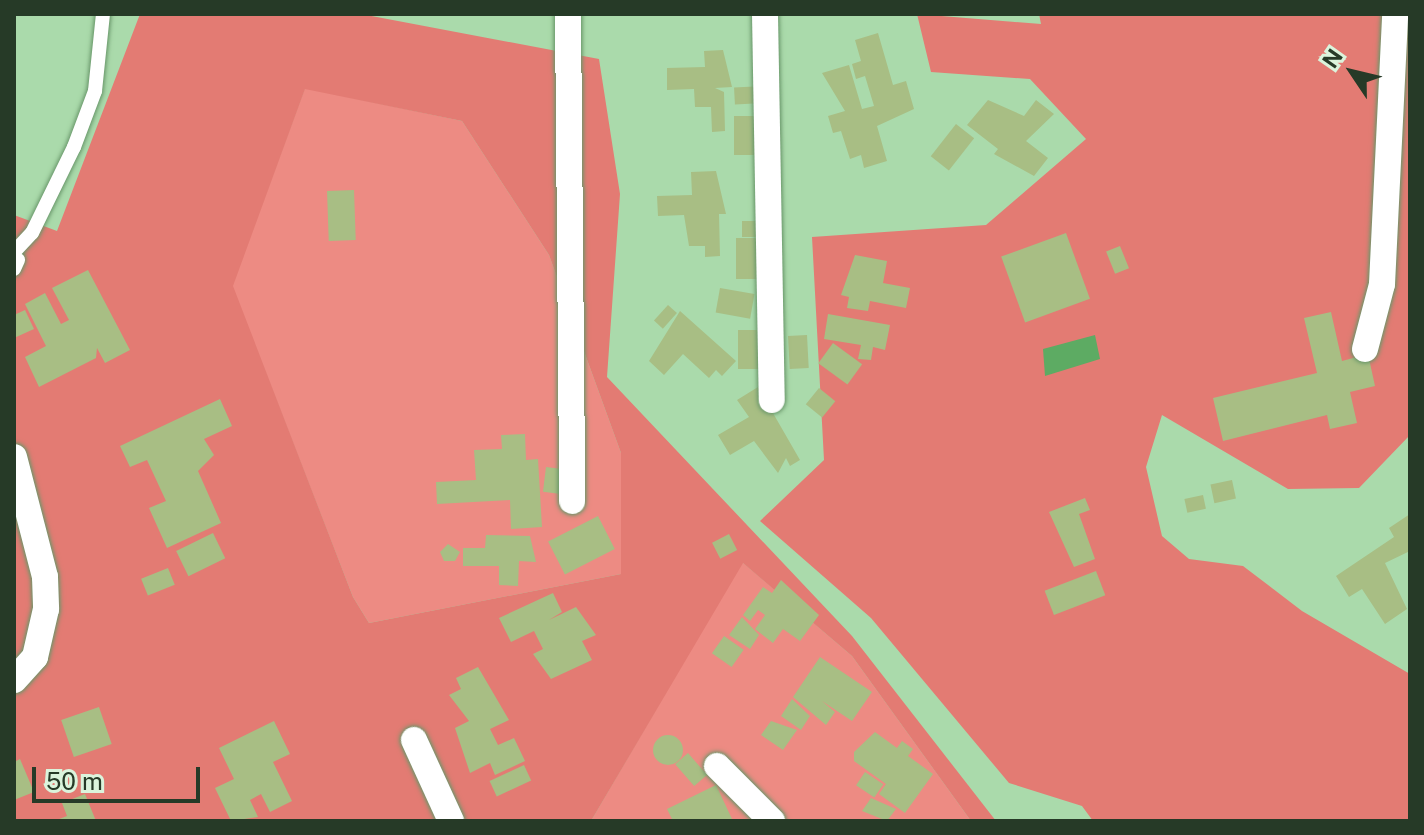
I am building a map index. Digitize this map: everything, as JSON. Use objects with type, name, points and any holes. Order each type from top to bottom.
[{"type":"street","points":[[568,14],[572,501]]},
{"type":"street","points":[[765,14],[772,400]]},
{"type":"street","points":[[1365,349],[1382,284],[1395,14]]},
{"type":"street","points":[[14,457],[45,577],[46,609],[35,657],[14,680]]},
{"type":"street","points":[[414,740],[451,821]]},
{"type":"street","points":[[717,766],[772,821]]},
{"type":"lane","points":[[15,261],[39,220],[95,91],[103,14]]},
{"type":"shaded area","points":[[140,14],[361,14],[599,59],[620,194],[607,377],[852,636],[996,821],[971,821],[852,656],[743,563],[591,821],[14,821],[14,215],[57,231]],"holes":[[[305,89],[462,121],[549,255],[621,453],[621,574],[369,623],[353,597],[233,286]]]},
{"type":"shaded area","points":[[917,14],[1041,24],[1039,14],[1410,14],[1410,435],[1359,488],[1288,489],[1162,415],[1146,467],[1162,536],[1189,559],[1243,566],[1302,611],[1410,674],[1410,821],[1093,821],[1082,806],[1009,783],[871,618],[760,521],[824,460],[812,237],[986,225],[1086,139],[1030,79],[931,72]]},
{"type":"shaded area","points":[[305,88],[462,121],[549,255],[621,453],[621,574],[369,623],[353,597],[232,286]]},
{"type":"shaded area","points":[[1095,335],[1100,359],[1045,376],[1043,349]]},
{"type":"shaded area","points":[[742,562],[852,656],[971,821],[591,821]]},
{"type":"building","points":[[878,33],[893,85],[906,81],[914,109],[877,126],[887,161],[864,168],[861,155],[850,159],[841,131],[833,133],[828,116],[845,111],[822,73],[849,65],[862,109],[874,106],[865,76],[856,79],[852,64],[861,61],[855,40]]},
{"type":"building","points":[[723,50],[732,87],[715,88],[724,92],[725,131],[712,132],[711,107],[695,107],[694,89],[667,90],[667,68],[705,67],[704,51]]},
{"type":"building","points":[[765,86],[766,103],[735,105],[734,88]]},
{"type":"building","points":[[988,100],[1024,116],[1036,100],[1054,114],[1026,141],[1048,158],[1034,176],[994,154],[998,149],[967,125]]},
{"type":"building","points":[[734,116],[757,116],[757,155],[734,155]]},
{"type":"building","points":[[956,124],[974,138],[949,170],[931,156]]},
{"type":"building","points":[[716,171],[726,214],[719,214],[720,256],[705,257],[705,246],[689,246],[684,215],[658,216],[657,196],[692,195],[691,172]]},
{"type":"building","points":[[354,190],[356,240],[329,241],[327,191]]},
{"type":"building","points":[[742,221],[758,221],[758,237],[742,237]]},
{"type":"building","points":[[1066,233],[1090,299],[1025,322],[1001,257]]},
{"type":"building","points":[[736,238],[761,238],[761,279],[736,279]]},
{"type":"building","points":[[1120,246],[1129,268],[1115,274],[1106,252]]},
{"type":"building","points":[[855,255],[887,261],[883,283],[910,288],[906,308],[870,301],[868,311],[847,308],[849,297],[841,295]]},
{"type":"building","points":[[88,270],[130,350],[105,363],[97,348],[96,358],[39,387],[25,357],[46,346],[25,304],[45,293],[61,324],[69,320],[52,288]]},
{"type":"building","points":[[720,288],[754,294],[750,319],[716,313]]},
{"type":"building","points":[[668,305],[677,313],[663,329],[654,321]]},
{"type":"building","points":[[25,310],[34,329],[14,338],[14,315]]},
{"type":"building","points":[[680,311],[736,361],[722,376],[716,370],[709,378],[683,354],[664,375],[649,361]]},
{"type":"building","points":[[1331,312],[1342,361],[1368,354],[1375,386],[1350,392],[1357,423],[1330,429],[1327,415],[1223,441],[1213,398],[1317,373],[1304,318]]},
{"type":"building","points":[[828,314],[890,325],[885,350],[873,347],[871,360],[858,359],[861,345],[824,339]]},
{"type":"building","points":[[738,330],[766,330],[766,369],[738,369]]},
{"type":"building","points":[[807,335],[809,368],[790,369],[788,336]]},
{"type":"building","points":[[833,343],[862,364],[847,384],[818,363]]},
{"type":"building","points":[[758,387],[800,460],[790,466],[786,458],[778,473],[754,441],[730,455],[718,435],[749,417],[737,400]]},
{"type":"building","points":[[819,388],[835,401],[822,418],[806,404]]},
{"type":"building","points":[[220,399],[232,426],[204,439],[214,455],[198,471],[221,523],[167,548],[149,508],[166,501],[147,460],[130,467],[120,446]]},
{"type":"building","points":[[525,434],[526,460],[538,459],[542,527],[511,529],[510,500],[437,504],[436,482],[476,480],[474,450],[502,449],[501,435]]},
{"type":"building","points":[[546,467],[570,470],[567,495],[543,492]]},
{"type":"building","points":[[1232,480],[1236,499],[1214,503],[1210,485]]},
{"type":"building","points":[[1203,495],[1206,509],[1187,513],[1184,499]]},
{"type":"building","points":[[1085,498],[1090,510],[1079,514],[1095,559],[1074,567],[1049,512]]},
{"type":"building","points":[[1410,514],[1410,551],[1385,563],[1407,609],[1385,624],[1362,589],[1349,597],[1336,576],[1394,537],[1389,528]]},
{"type":"building","points":[[598,516],[615,549],[565,574],[548,541]]},
{"type":"building","points":[[213,533],[225,558],[188,576],[176,551]]},
{"type":"building","points":[[729,534],[737,550],[720,559],[712,543]]},
{"type":"building","points":[[486,535],[530,536],[536,562],[519,561],[518,586],[499,585],[499,566],[463,566],[463,548],[485,548]]},
{"type":"building","points":[[448,544],[460,552],[455,561],[444,561],[440,552]]},
{"type":"building","points":[[168,568],[175,585],[148,596],[141,579]]},
{"type":"building","points":[[1096,571],[1105,595],[1054,615],[1045,591]]},
{"type":"building","points":[[781,580],[819,615],[800,641],[783,629],[773,643],[755,629],[765,615],[758,610],[750,621],[743,615],[763,587],[772,593]]},
{"type":"building","points":[[553,593],[562,612],[549,620],[576,607],[596,635],[582,641],[592,660],[551,679],[533,654],[543,649],[534,631],[511,642],[499,618]]},
{"type":"building","points":[[742,617],[759,635],[750,649],[729,635]]},
{"type":"building","points":[[724,636],[744,650],[732,667],[712,653]]},
{"type":"building","points":[[820,657],[872,692],[852,721],[822,701],[835,712],[826,725],[793,697]]},
{"type":"building","points":[[478,667],[509,720],[490,729],[498,745],[514,738],[525,761],[495,775],[490,763],[470,773],[455,728],[469,721],[449,695],[461,689],[456,678]]},
{"type":"building","points":[[792,699],[810,716],[801,730],[781,716]]},
{"type":"building","points":[[99,707],[112,744],[74,757],[61,720]]},
{"type":"building","points":[[274,721],[290,754],[273,762],[292,801],[270,812],[261,794],[250,800],[258,817],[231,821],[215,788],[234,779],[219,748]]},
{"type":"building","points":[[771,721],[797,730],[783,750],[761,735]]},
{"type":"building","points":[[875,732],[897,748],[902,741],[913,749],[908,756],[933,774],[905,813],[879,794],[886,784],[854,761],[854,752]]},
{"type":"building","points":[[668,735],[679,739],[683,750],[679,761],[668,765],[657,761],[653,750],[657,739]]},
{"type":"building","points":[[688,753],[707,775],[694,786],[675,764]]},
{"type":"building","points":[[20,759],[34,792],[14,800],[14,762]]},
{"type":"building","points":[[524,765],[531,780],[497,796],[490,781]]},
{"type":"building","points":[[865,772],[883,784],[874,798],[856,785]]},
{"type":"building","points":[[716,785],[733,821],[673,821],[667,809]]},
{"type":"building","points":[[85,794],[96,821],[54,821],[67,816],[62,803]]},
{"type":"building","points":[[871,798],[896,809],[887,821],[862,811]]}]
